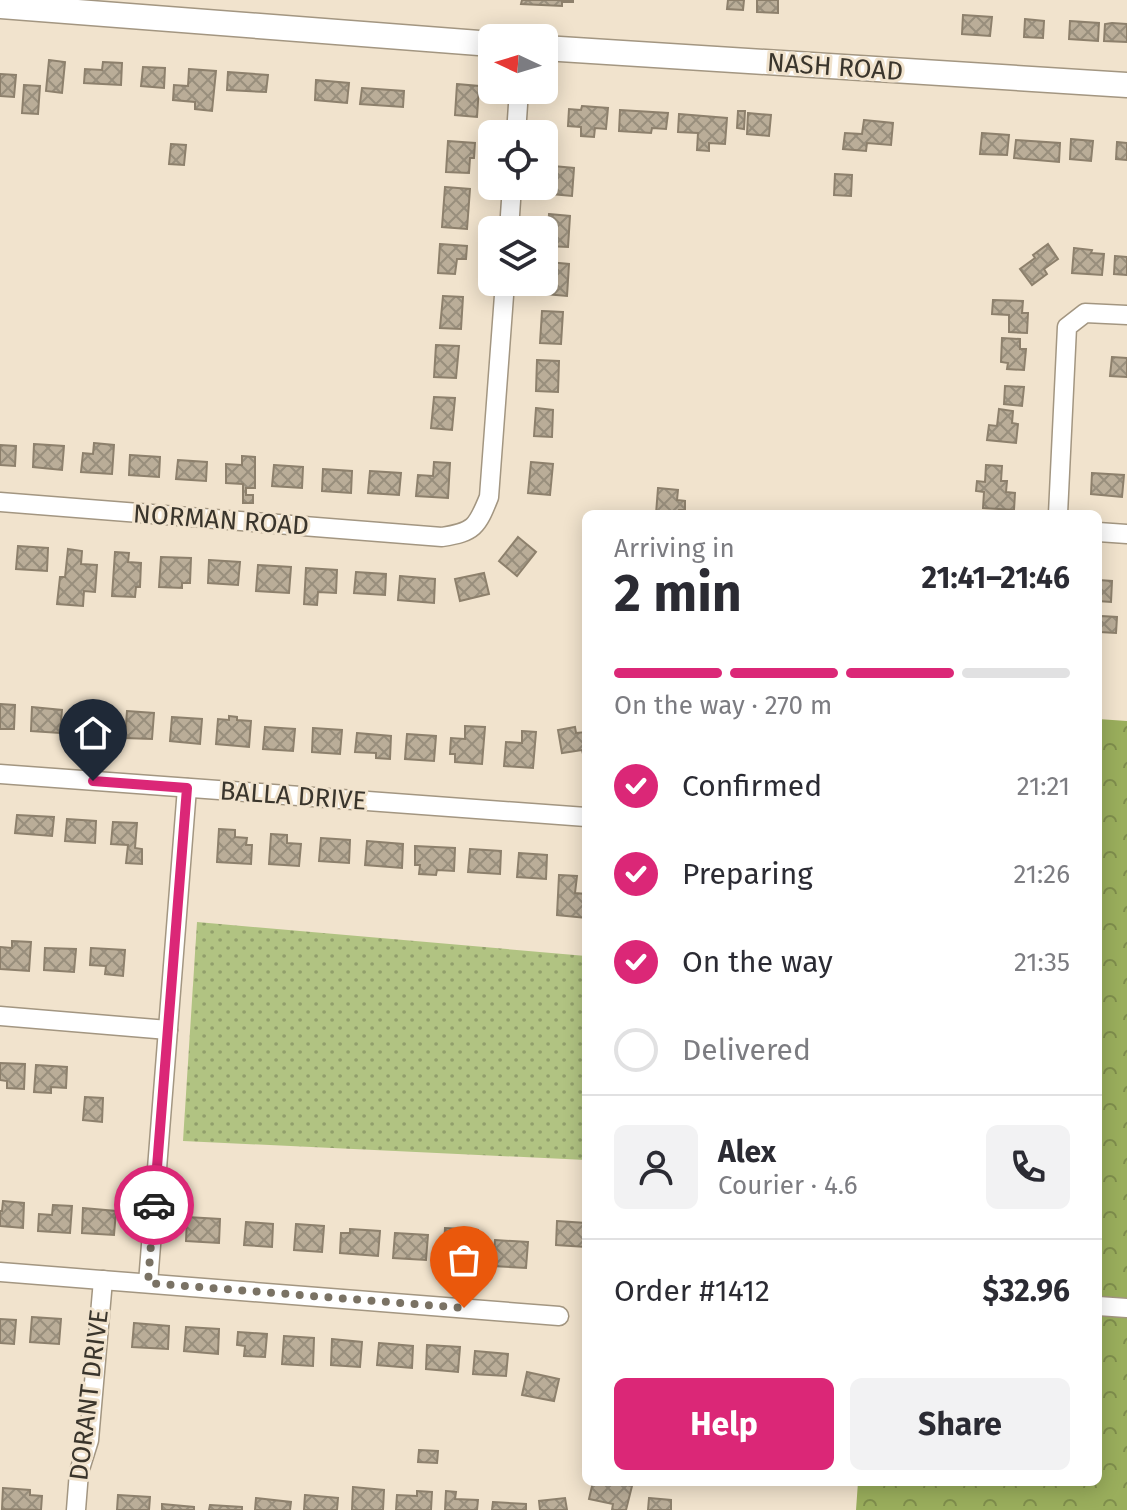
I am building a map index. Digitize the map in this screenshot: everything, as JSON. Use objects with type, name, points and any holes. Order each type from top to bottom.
[{"type":"main road","points":[[0,6],[478,43]]},
{"type":"main road","name":"NASH ROAD","points":[[558,49],[1127,85]]},
{"type":"street","name":"NORMAN ROAD","points":[[0,502],[442,537],[461,534],[479,522],[489,497],[504,296]]},
{"type":"street","points":[[1058,510],[1067,327],[1085,313],[1127,315]]},
{"type":"street","points":[[1102,532],[1127,534]]},
{"type":"street","name":"BALLA DRIVE","points":[[0,774],[582,817]]},
{"type":"street","points":[[148,1283],[187,788]]},
{"type":"street","points":[[0,1016],[168,1030]]},
{"type":"street","points":[[0,1272],[559,1316]]},
{"type":"street","name":"DORANT DRIVE","points":[[76,1510],[79,1472],[89,1440],[103,1280]]},
{"type":"street","points":[[1102,1306],[1127,1308]]},
{"type":"green space","points":[[1102,719],[1127,721],[1127,1510],[856,1510],[858,1486],[1102,1486]]},
{"type":"green space","points":[[197,922],[582,956],[582,1160],[183,1141]]},
{"type":"building","points":[[522,0],[573,2],[562,2],[562,6],[521,4]]},
{"type":"building","points":[[728,0],[744,0],[743,10],[727,9]]},
{"type":"building","points":[[757,0],[778,0],[778,13],[757,12]]},
{"type":"building","points":[[963,15],[992,17],[990,36],[962,34]]},
{"type":"building","points":[[1025,19],[1044,21],[1043,38],[1024,37]]},
{"type":"building","points":[[1070,21],[1099,23],[1098,41],[1069,39]]},
{"type":"building","points":[[1105,24],[1127,24],[1127,42],[1104,41]]},
{"type":"building","points":[[49,60],[65,62],[62,93],[46,91]]},
{"type":"building","points":[[103,62],[122,63],[121,85],[84,83],[85,69],[102,70]]},
{"type":"building","points":[[143,67],[165,68],[164,88],[141,86]]},
{"type":"building","points":[[189,69],[216,71],[212,111],[195,109],[195,102],[173,100],[174,85],[188,86]]},
{"type":"building","points":[[228,72],[268,75],[266,92],[227,90]]},
{"type":"building","points":[[0,74],[16,75],[14,97],[0,96]]},
{"type":"building","points":[[316,80],[349,83],[347,103],[315,100]]},
{"type":"building","points":[[457,84],[478,86],[477,117],[455,115]]},
{"type":"building","points":[[24,85],[40,86],[38,114],[22,113]]},
{"type":"building","points":[[362,88],[404,91],[403,107],[360,104]]},
{"type":"building","points":[[582,106],[608,108],[606,129],[595,128],[594,137],[581,136],[581,127],[568,126],[569,109],[581,110]]},
{"type":"building","points":[[620,110],[668,113],[666,129],[652,128],[651,133],[619,131]]},
{"type":"building","points":[[738,111],[745,111],[744,129],[737,128]]},
{"type":"building","points":[[748,113],[771,115],[769,136],[747,134]]},
{"type":"building","points":[[679,114],[727,118],[725,144],[709,143],[709,151],[697,150],[698,133],[678,132]]},
{"type":"building","points":[[864,120],[893,123],[891,145],[867,143],[866,151],[843,149],[845,133],[862,134]]},
{"type":"building","points":[[982,133],[1009,135],[1007,155],[980,154]]},
{"type":"building","points":[[1071,139],[1093,141],[1091,161],[1070,159]]},
{"type":"building","points":[[1016,140],[1060,143],[1059,162],[1014,158]]},
{"type":"building","points":[[448,141],[475,143],[469,173],[446,172]]},
{"type":"building","points":[[1117,142],[1127,143],[1127,160],[1116,159]]},
{"type":"building","points":[[171,144],[186,145],[184,165],[169,164]]},
{"type":"building","points":[[558,166],[574,168],[572,196],[558,195]]},
{"type":"building","points":[[835,174],[852,175],[851,196],[834,195]]},
{"type":"building","points":[[445,187],[470,189],[467,229],[442,227]]},
{"type":"building","points":[[549,214],[570,216],[568,247],[558,247],[558,216]]},
{"type":"building","points":[[440,244],[467,246],[466,259],[457,259],[455,274],[438,273]]},
{"type":"building","points":[[1048,244],[1058,259],[1044,269],[1047,274],[1032,285],[1020,269]]},
{"type":"building","points":[[1074,248],[1104,254],[1102,275],[1072,273]]},
{"type":"building","points":[[1115,256],[1127,257],[1127,275],[1114,274]]},
{"type":"building","points":[[558,263],[569,264],[567,296],[558,295]]},
{"type":"building","points":[[443,296],[463,297],[461,329],[440,328]]},
{"type":"building","points":[[993,300],[1023,301],[1022,313],[1028,313],[1027,333],[1009,332],[1009,315],[992,314]]},
{"type":"building","points":[[542,311],[563,312],[561,344],[540,343]]},
{"type":"building","points":[[1002,338],[1020,339],[1020,349],[1026,349],[1024,370],[1007,369],[1008,363],[1001,362]]},
{"type":"building","points":[[436,345],[459,346],[456,378],[434,377]]},
{"type":"building","points":[[1112,357],[1127,358],[1127,377],[1110,376]]},
{"type":"building","points":[[537,360],[559,361],[558,392],[536,391]]},
{"type":"building","points":[[1005,386],[1024,387],[1022,406],[1004,404]]},
{"type":"building","points":[[434,397],[455,398],[452,430],[431,428]]},
{"type":"building","points":[[536,408],[553,410],[552,437],[534,436]]},
{"type":"building","points":[[999,409],[1013,411],[1012,423],[1018,424],[1016,443],[987,440],[989,425],[997,426]]},
{"type":"building","points":[[94,443],[114,445],[112,474],[81,472],[83,453],[93,454]]},
{"type":"building","points":[[34,444],[64,446],[62,470],[33,467]]},
{"type":"building","points":[[0,445],[16,446],[15,466],[0,465]]},
{"type":"building","points":[[130,455],[160,457],[159,477],[129,475]]},
{"type":"building","points":[[242,456],[255,457],[255,488],[246,488],[246,495],[253,495],[253,503],[243,503],[243,484],[226,483],[226,464],[242,465]]},
{"type":"building","points":[[178,460],[207,462],[206,481],[176,479]]},
{"type":"building","points":[[434,462],[450,463],[448,498],[416,496],[418,475],[433,476]]},
{"type":"building","points":[[531,462],[553,464],[550,495],[528,493]]},
{"type":"building","points":[[274,465],[303,467],[302,488],[272,486]]},
{"type":"building","points":[[986,465],[1002,466],[1001,481],[1007,481],[1006,492],[1015,493],[1014,510],[983,508],[984,492],[976,491],[977,481],[985,482]]},
{"type":"building","points":[[323,469],[352,471],[351,493],[322,491]]},
{"type":"building","points":[[370,471],[401,473],[399,495],[368,493]]},
{"type":"building","points":[[1092,473],[1124,475],[1122,497],[1091,494]]},
{"type":"building","points":[[658,488],[678,490],[677,500],[685,501],[685,510],[656,510]]},
{"type":"building","points":[[518,537],[536,552],[517,576],[499,561]]},
{"type":"building","points":[[18,546],[48,548],[47,571],[16,569]]},
{"type":"building","points":[[68,549],[82,551],[81,564],[97,565],[95,592],[84,591],[83,606],[57,604],[60,577],[65,577]]},
{"type":"building","points":[[115,552],[129,553],[128,562],[141,563],[140,587],[136,587],[135,597],[112,596]]},
{"type":"building","points":[[161,557],[191,558],[190,583],[182,583],[182,588],[159,587]]},
{"type":"building","points":[[209,560],[240,562],[238,585],[208,583]]},
{"type":"building","points":[[258,565],[291,567],[289,593],[256,591]]},
{"type":"building","points":[[306,568],[337,570],[336,593],[318,592],[317,605],[304,604]]},
{"type":"building","points":[[356,572],[386,574],[385,595],[354,593]]},
{"type":"building","points":[[484,573],[489,594],[460,601],[455,579]]},
{"type":"building","points":[[400,576],[435,579],[434,603],[398,600]]},
{"type":"building","points":[[1102,580],[1112,581],[1111,602],[1102,601]]},
{"type":"building","points":[[1102,616],[1117,617],[1116,633],[1102,632]]},
{"type":"building","points":[[0,704],[15,705],[14,729],[0,729]]},
{"type":"building","points":[[32,707],[62,710],[60,733],[31,731]]},
{"type":"building","points":[[77,711],[111,713],[109,738],[95,737],[95,730],[76,728]]},
{"type":"building","points":[[127,711],[154,713],[152,739],[125,738]]},
{"type":"building","points":[[229,716],[251,721],[249,747],[216,744],[218,719],[229,720]]},
{"type":"building","points":[[172,717],[202,719],[200,744],[170,741]]},
{"type":"building","points":[[465,726],[485,727],[482,764],[455,762],[455,754],[450,754],[451,738],[465,739]]},
{"type":"building","points":[[265,727],[295,729],[293,751],[263,749]]},
{"type":"building","points":[[575,727],[576,733],[582,732],[582,750],[562,753],[558,730]]},
{"type":"building","points":[[313,728],[342,730],[340,754],[312,752]]},
{"type":"building","points":[[522,731],[536,732],[533,768],[504,766],[506,742],[522,743]]},
{"type":"building","points":[[357,733],[391,736],[390,759],[376,758],[376,753],[355,752]]},
{"type":"building","points":[[407,734],[436,736],[434,761],[405,759]]},
{"type":"building","points":[[17,815],[54,817],[52,836],[15,833]]},
{"type":"building","points":[[67,819],[96,821],[95,843],[65,841]]},
{"type":"building","points":[[113,822],[137,823],[135,848],[142,849],[142,864],[126,863],[128,845],[111,844]]},
{"type":"building","points":[[219,829],[235,830],[235,837],[247,838],[246,845],[252,845],[251,864],[217,862]]},
{"type":"building","points":[[271,834],[287,835],[287,843],[301,844],[299,866],[269,864]]},
{"type":"building","points":[[321,838],[350,840],[349,863],[319,861]]},
{"type":"building","points":[[367,841],[403,844],[402,868],[365,865]]},
{"type":"building","points":[[415,846],[455,848],[454,871],[437,870],[436,875],[419,874],[420,865],[415,865]]},
{"type":"building","points":[[470,849],[501,851],[500,874],[468,872]]},
{"type":"building","points":[[519,853],[547,855],[546,879],[517,877]]},
{"type":"building","points":[[559,875],[577,876],[575,893],[582,894],[582,918],[557,915]]},
{"type":"building","points":[[12,941],[31,942],[29,971],[0,969],[0,947],[12,948]]},
{"type":"building","points":[[45,948],[76,949],[74,972],[44,970]]},
{"type":"building","points":[[91,948],[125,950],[123,976],[105,974],[106,966],[90,965]]},
{"type":"building","points":[[0,1063],[25,1064],[24,1089],[7,1088],[7,1081],[0,1080]]},
{"type":"building","points":[[36,1065],[67,1067],[66,1088],[51,1087],[51,1093],[34,1092]]},
{"type":"building","points":[[85,1097],[103,1098],[102,1122],[83,1120]]},
{"type":"building","points":[[3,1201],[24,1203],[23,1228],[0,1226]]},
{"type":"building","points":[[53,1205],[72,1206],[70,1233],[38,1231],[39,1214],[52,1215]]},
{"type":"building","points":[[83,1208],[116,1211],[114,1235],[82,1233]]},
{"type":"building","points":[[187,1217],[220,1219],[219,1243],[186,1241]]},
{"type":"building","points":[[557,1221],[582,1223],[582,1247],[556,1245]]},
{"type":"building","points":[[246,1222],[273,1224],[272,1247],[244,1245]]},
{"type":"building","points":[[296,1224],[324,1226],[322,1252],[294,1250]]},
{"type":"building","points":[[445,1228],[478,1230],[476,1256],[458,1254],[458,1263],[443,1262]]},
{"type":"building","points":[[350,1229],[380,1231],[378,1256],[340,1253],[341,1233],[350,1233]]},
{"type":"building","points":[[395,1233],[428,1235],[426,1260],[393,1258]]},
{"type":"building","points":[[495,1240],[528,1242],[526,1268],[493,1266]]},
{"type":"building","points":[[32,1317],[61,1319],[59,1344],[30,1342]]},
{"type":"building","points":[[0,1319],[16,1320],[14,1344],[0,1343]]},
{"type":"building","points":[[134,1323],[169,1326],[168,1349],[132,1347]]},
{"type":"building","points":[[186,1327],[219,1329],[218,1354],[184,1351]]},
{"type":"building","points":[[238,1332],[267,1334],[265,1357],[244,1356],[245,1346],[237,1345]]},
{"type":"building","points":[[284,1336],[314,1338],[313,1366],[282,1364]]},
{"type":"building","points":[[332,1339],[362,1342],[360,1367],[331,1365]]},
{"type":"building","points":[[379,1343],[413,1346],[412,1368],[377,1365]]},
{"type":"building","points":[[427,1345],[460,1347],[458,1372],[426,1369]]},
{"type":"building","points":[[475,1351],[508,1354],[506,1376],[473,1374]]},
{"type":"building","points":[[527,1372],[559,1379],[554,1401],[522,1395]]},
{"type":"building","points":[[419,1450],[438,1451],[437,1463],[418,1462]]},
{"type":"building","points":[[592,1486],[632,1486],[626,1510],[612,1510],[613,1504],[589,1499]]},
{"type":"building","points":[[353,1487],[384,1490],[383,1510],[352,1510]]},
{"type":"building","points":[[3,1488],[30,1490],[30,1495],[42,1496],[41,1510],[2,1509]]},
{"type":"building","points":[[417,1491],[432,1492],[431,1510],[396,1510],[397,1495],[417,1496]]},
{"type":"building","points":[[446,1491],[456,1492],[455,1499],[478,1500],[477,1510],[445,1510]]},
{"type":"building","points":[[118,1495],[150,1497],[149,1510],[117,1510]]},
{"type":"building","points":[[305,1495],[338,1498],[337,1510],[304,1510]]},
{"type":"building","points":[[256,1498],[291,1502],[290,1510],[255,1510]]},
{"type":"building","points":[[565,1498],[567,1510],[540,1510],[539,1501]]},
{"type":"building","points":[[649,1498],[671,1500],[671,1510],[648,1510]]},
{"type":"building","points":[[493,1502],[526,1504],[526,1510],[492,1510]]},
{"type":"building","points":[[162,1504],[194,1507],[194,1510],[162,1510]]},
{"type":"building","points":[[210,1505],[242,1507],[242,1510],[209,1510]]},
{"type":"way so far","points":[[154,1205],[148,1283],[464,1308]]},
{"type":"route","points":[[93,781],[187,788],[154,1205]]}]
